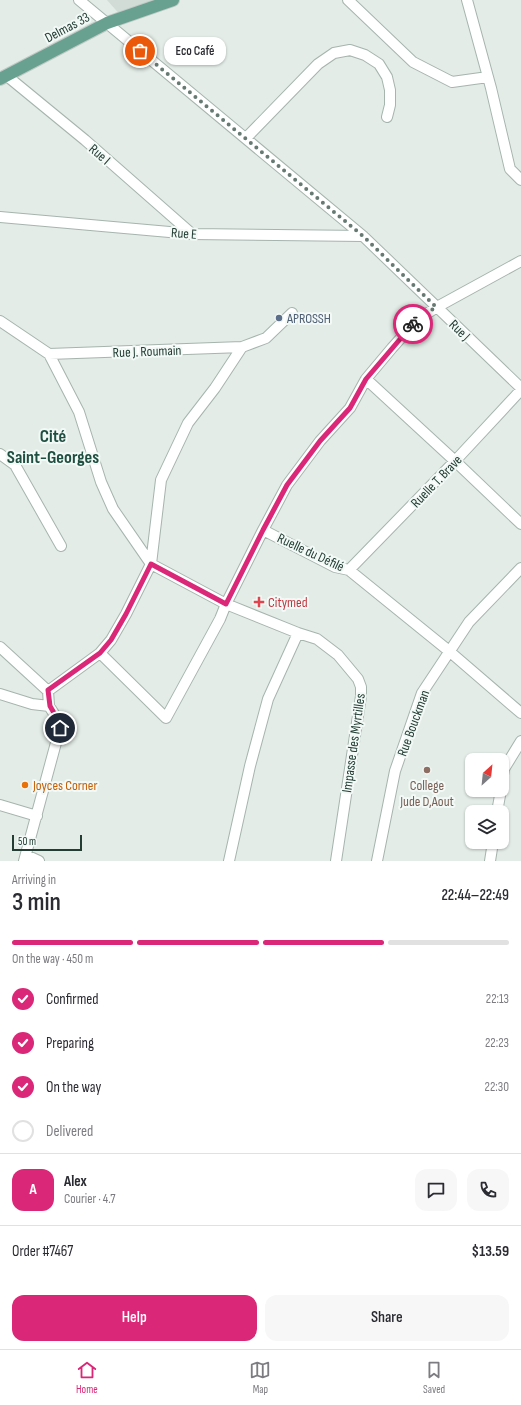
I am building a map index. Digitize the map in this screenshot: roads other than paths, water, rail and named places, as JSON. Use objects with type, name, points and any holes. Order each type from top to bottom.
[{"type":"main road","name":"Delmas 33","points":[[4,77],[106,23],[172,0]]},
{"type":"street","name":"Rue J","points":[[80,0],[363,236],[521,389]]},
{"type":"street","points":[[348,0],[413,62],[452,82],[488,77]]},
{"type":"street","points":[[468,0],[510,169],[521,180]]},
{"type":"street","points":[[246,138],[318,64],[334,53],[350,50],[365,55],[379,64],[387,77],[390,90],[390,105],[387,117]]},
{"type":"street","name":"Rue I","points":[[4,77],[85,140],[192,234]]},
{"type":"street","name":"Rue E","points":[[2,216],[192,234],[363,236]]},
{"type":"street","name":"Ruelle du Défilé","points":[[521,261],[436,307],[417,320],[366,379],[350,408],[320,441],[287,485],[263,530],[335,567],[349,570],[449,651],[521,713]]},
{"type":"street","name":"Rue J. Roumain","points":[[49,354],[242,347],[266,338],[292,313]]},
{"type":"street","points":[[0,321],[49,354],[79,412],[101,482],[113,509],[151,564]]},
{"type":"street","points":[[48,690],[100,653],[111,640],[126,614],[151,564],[161,480],[188,423],[215,388],[242,347]]},
{"type":"street","points":[[366,379],[456,461],[521,524]]},
{"type":"street","name":"Ruelle T. Brave","points":[[349,570],[456,461],[521,389]]},
{"type":"street","points":[[0,454],[15,465],[59,540],[61,546]]},
{"type":"street","points":[[100,653],[166,718],[220,620],[226,604],[263,530]]},
{"type":"street","name":"Impasse des Myrtilles","points":[[151,564],[226,604],[298,633],[317,639],[338,655],[358,679],[361,687],[361,696],[336,861]]},
{"type":"street","name":"Rue Bouckman","points":[[377,861],[395,771],[422,693],[469,622],[521,568]]},
{"type":"street","points":[[229,861],[250,766],[268,699],[298,633]]},
{"type":"street","points":[[0,647],[48,690],[50,706],[58,720],[60,728],[25,858],[39,861]]},
{"type":"street","points":[[0,694],[32,704],[50,706]]},
{"type":"street","points":[[509,761],[521,741]]},
{"type":"street","points":[[0,805],[37,816]]},
{"type":"street","points":[[490,861],[492,849]]},
{"type":"place","name":"Eco Café","points":[[140,51]]},
{"type":"place","name":"APROSSH","points":[[279,318]]},
{"type":"place","name":"Citymed","points":[[259,602]]},
{"type":"place","name":"College Jude D,Aout","points":[[427,770]]},
{"type":"place","name":"Joyces Corner","points":[[25,785]]},
{"type":"district","name":"Cité Saint-Georges","points":[[53,446]]}]
